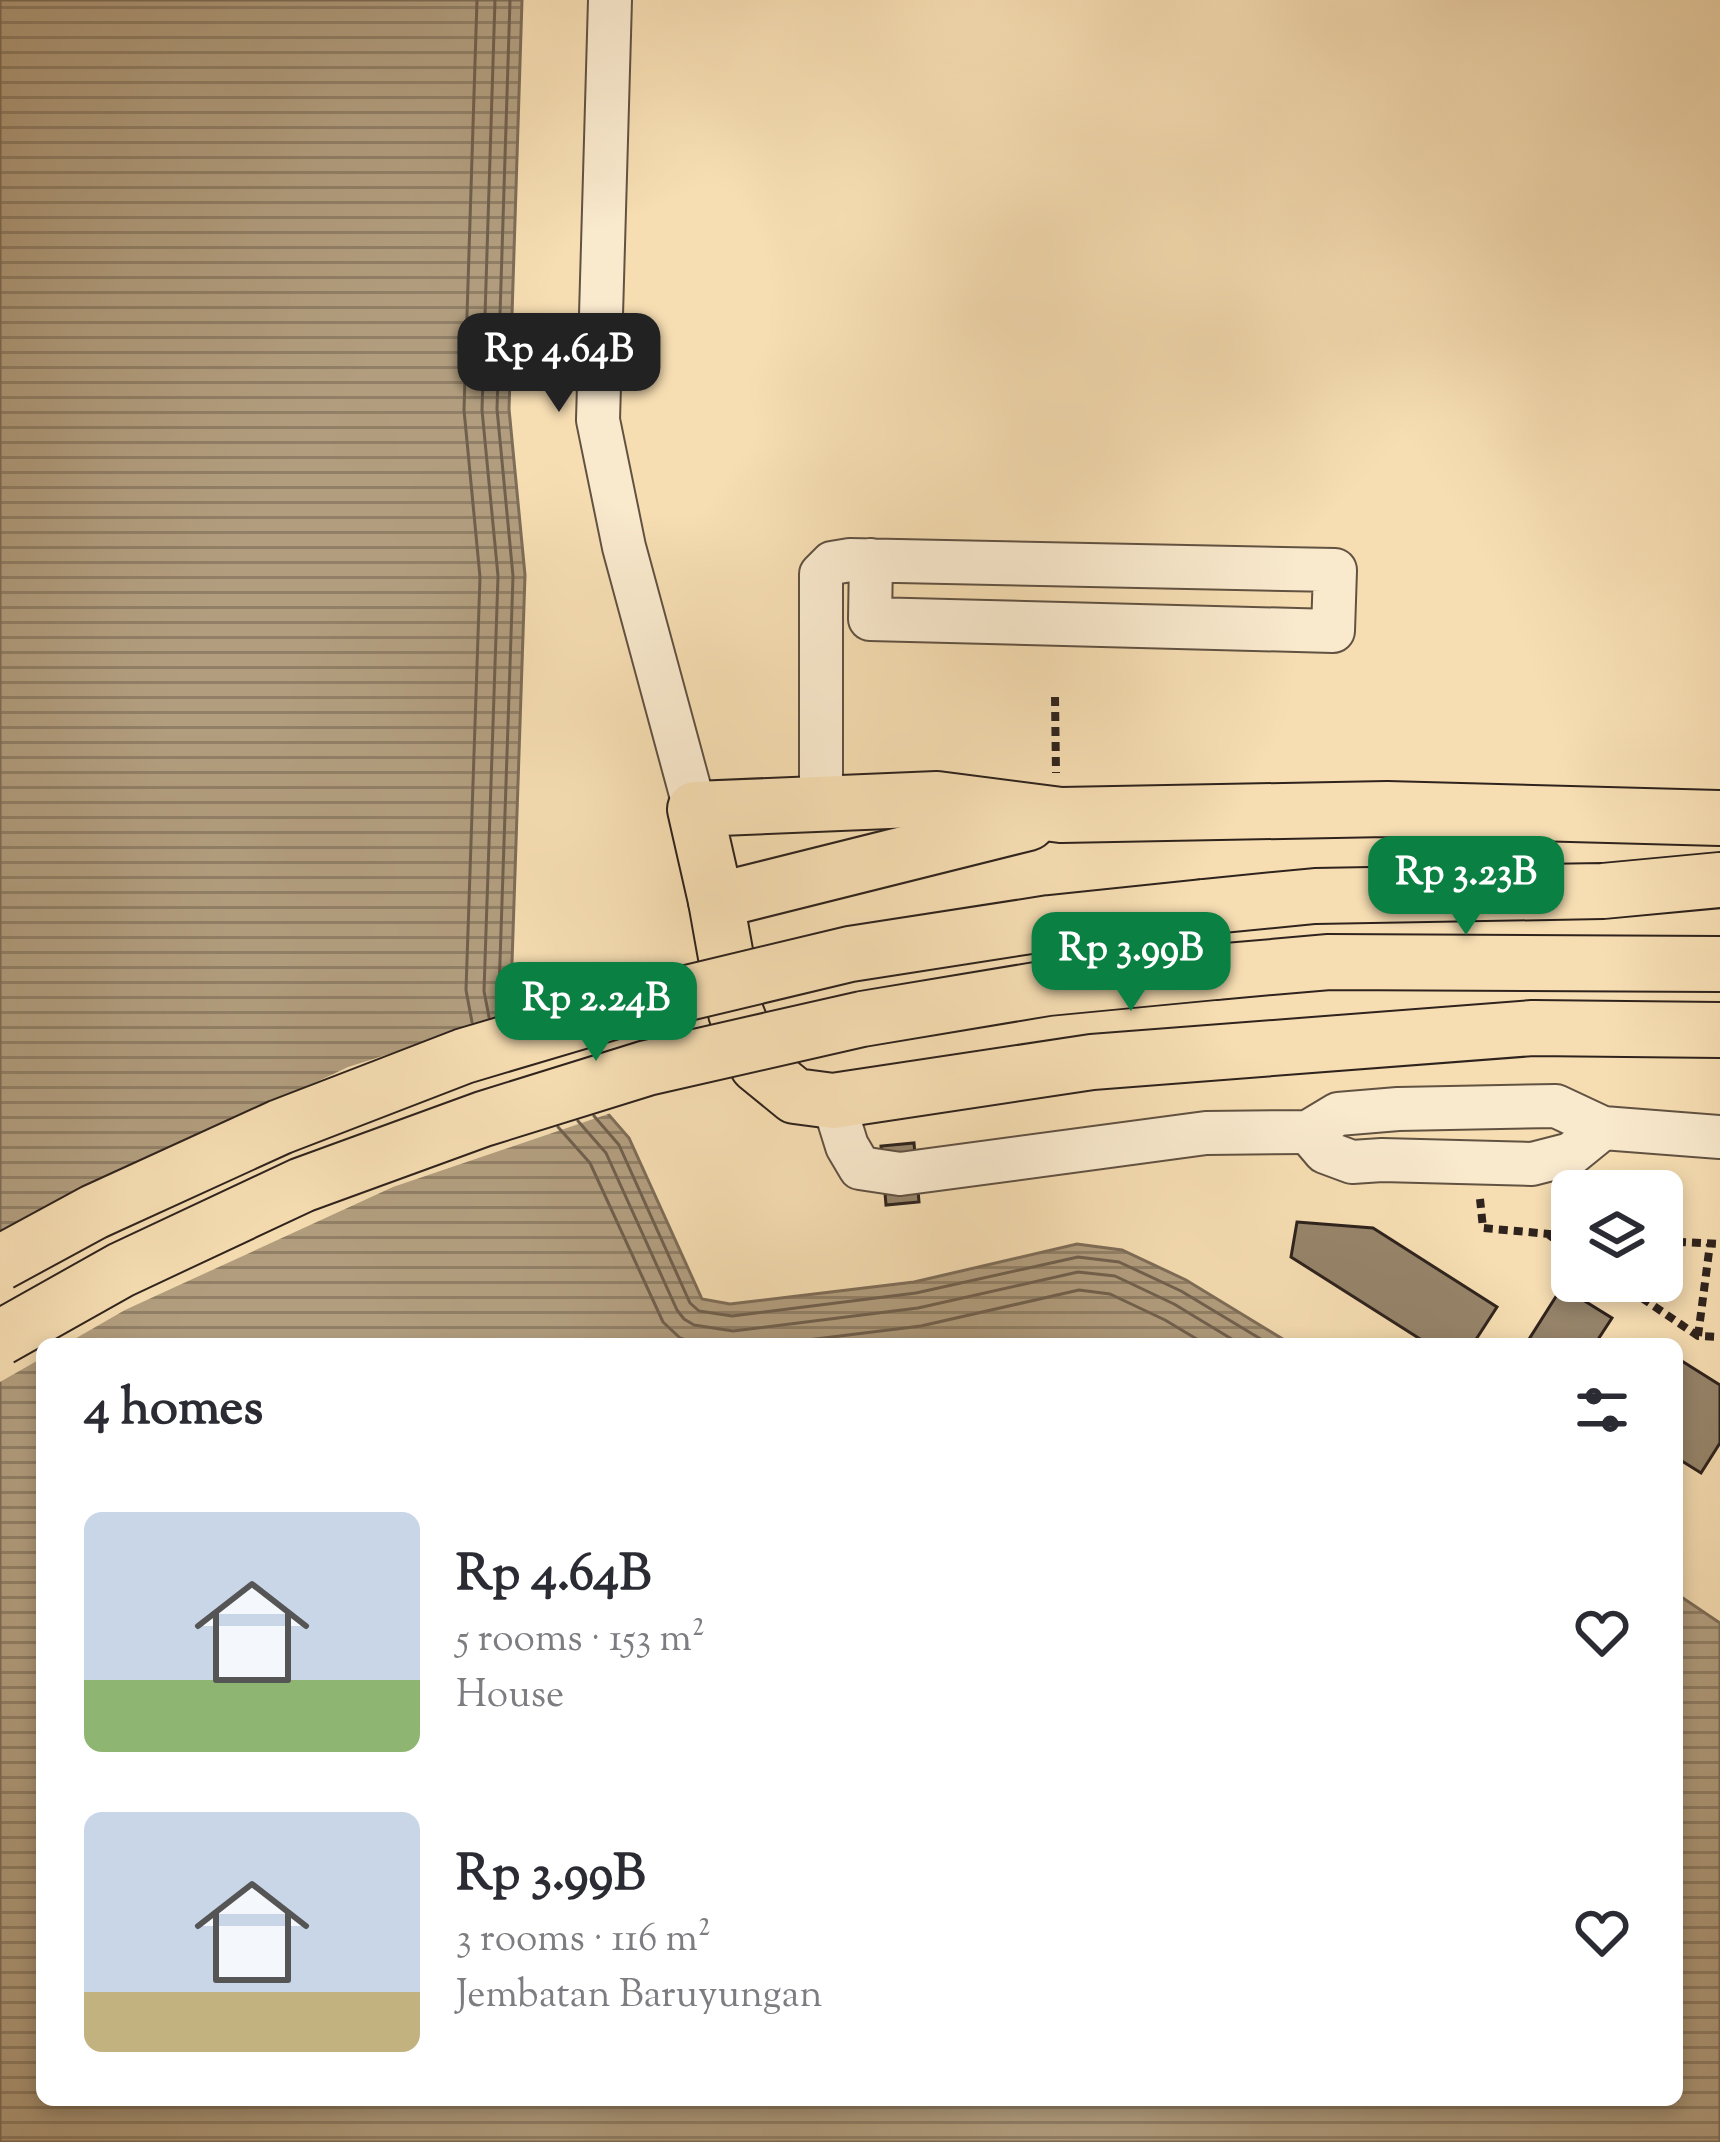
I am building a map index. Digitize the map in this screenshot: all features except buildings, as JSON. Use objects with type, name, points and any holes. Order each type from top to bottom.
[{"type":"main road","points":[[1720,818],[1387,809],[1061,814],[938,799],[694,809],[736,1013],[757,1065],[795,1096],[833,1101],[1092,1062],[1533,1028],[1720,1030]]},
{"type":"main road","points":[[716,901],[1061,814]]},
{"type":"main road","points":[[0,1263],[94,1212],[280,1127],[464,1056],[629,1006],[850,955],[1050,923],[1315,896],[1603,891],[1720,880]]},
{"type":"main road","points":[[0,1338],[121,1270],[302,1185],[482,1119],[647,1068],[862,1019],[1048,988],[1329,962],[1720,964]]},
{"type":"street","points":[[610,0],[598,420],[624,547],[694,809]]},
{"type":"street","points":[[821,804],[821,574],[832,563],[872,560],[1335,570],[1334,631],[870,619],[872,560]]},
{"type":"street","points":[[833,1101],[860,1168],[899,1174],[1206,1132],[1308,1132],[1338,1114],[1399,1108],[1556,1106],[1604,1129],[1720,1137]]},
{"type":"street","points":[[1308,1132],[1325,1152],[1352,1162],[1532,1164],[1570,1154],[1604,1129]]},
{"type":"path","points":[[1478,1162],[1483,1228],[1551,1235]]},
{"type":"path","points":[[1683,1242],[1715,1244],[1698,1336]]},
{"type":"path","points":[[1648,1302],[1698,1336],[1720,1337]]},
{"type":"water","points":[[0,0],[522,0],[509,409],[525,575],[511,992],[519,1031],[596,1100],[629,1138],[702,1299],[730,1304],[914,1282],[1077,1244],[1122,1250],[1186,1280],[1281,1338],[36,1338],[36,2106],[1683,2106],[1683,1598],[1720,1623],[1720,2142],[0,2142]]},
{"type":"pier","points":[[521,1012],[525,1028],[614,1112],[393,1187],[125,1310],[76,1338],[36,1338],[36,1361],[0,1382],[0,1241],[91,1189],[348,1067]]}]
